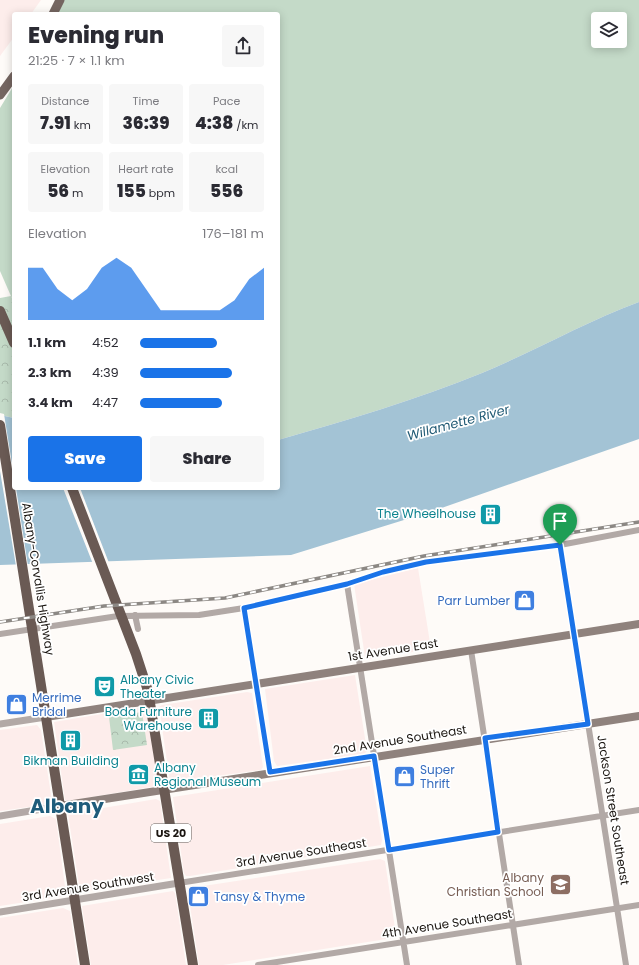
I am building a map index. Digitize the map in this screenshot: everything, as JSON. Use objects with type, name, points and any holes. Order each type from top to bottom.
[{"type":"highway","points":[[0,312],[12,339]]},
{"type":"highway","name":"Albany-Corvallis Highway","points":[[0,425],[85,965]]},
{"type":"highway","name":"US 20","points":[[73,490],[136,654],[150,700],[193,965]]},
{"type":"main road","points":[[54,12],[60,0]]},
{"type":"main road","points":[[0,95],[12,79]]},
{"type":"main road","name":"1st Avenue East","points":[[46,717],[639,624]]},
{"type":"main road","name":"2nd Avenue Southeast","points":[[60,806],[485,738],[639,716]]},
{"type":"street","points":[[0,634],[101,618],[135,615],[199,615],[244,608],[347,584],[383,572],[426,562],[560,545],[639,530]]},
{"type":"street","name":"Jackson Street Southeast","points":[[560,545],[626,965]]},
{"type":"street","points":[[347,584],[407,965]]},
{"type":"street","points":[[244,608],[270,772]]},
{"type":"street","points":[[135,615],[138,628]]},
{"type":"street","points":[[471,650],[519,965]]},
{"type":"street","points":[[0,724],[46,717]]},
{"type":"street","points":[[0,816],[60,806]]},
{"type":"street","name":"3rd Avenue Southeast","points":[[179,883],[639,810]]},
{"type":"street","name":"3rd Avenue Southwest","points":[[0,912],[179,883]]},
{"type":"street","name":"4th Avenue Southeast","points":[[258,965],[300,962],[403,942],[639,905]]},
{"type":"shaded area","points":[[0,0],[41,0],[32,12],[12,12],[12,40],[0,56]]},
{"type":"shaded area","points":[[418,568],[431,649],[369,659],[365,657],[354,584]]},
{"type":"shaded area","points":[[355,675],[367,751],[364,754],[277,766],[274,761],[265,689]]},
{"type":"shaded area","points":[[247,692],[252,693],[263,767],[261,770],[170,782],[159,707],[162,705]]},
{"type":"shaded area","points":[[143,707],[147,709],[158,783],[157,786],[68,801],[65,800],[54,722]]},
{"type":"shaded area","points":[[37,725],[41,730],[52,801],[50,804],[0,811],[0,730]]},
{"type":"shaded area","points":[[370,766],[382,840],[381,845],[190,876],[186,876],[184,873],[173,797]]},
{"type":"shaded area","points":[[156,799],[160,801],[171,878],[80,892],[68,814]]},
{"type":"shaded area","points":[[50,816],[56,819],[66,894],[64,896],[0,906],[0,824]]},
{"type":"shaded area","points":[[380,859],[385,861],[396,935],[393,938],[223,965],[199,965],[188,893],[190,888]]},
{"type":"shaded area","points":[[173,891],[175,893],[186,965],[91,965],[82,906]]},
{"type":"shaded area","points":[[63,908],[70,911],[78,965],[0,965],[0,918]]},
{"type":"green space","points":[[59,0],[639,0],[639,302],[599,318],[482,373],[381,409],[280,439],[280,12],[53,12]]},
{"type":"green space","points":[[12,88],[12,298],[0,271],[0,108]]},
{"type":"green space","points":[[11,296],[12,298],[12,418],[0,415],[0,298]]},
{"type":"green space","points":[[142,712],[147,745],[113,750],[109,717]]},
{"type":"water","name":"Willamette River","points":[[639,302],[639,439],[433,511],[291,555],[0,565],[0,415],[12,418],[12,490],[280,490],[280,439],[381,409],[457,383]]},
{"type":"pier","points":[[0,413],[4,414],[12,464],[12,490],[16,490],[28,566],[16,566],[0,471]]},
{"type":"pier","points":[[64,490],[81,490],[109,563],[93,564]]},
{"type":"railway","points":[[0,622],[104,606],[225,598],[424,556],[639,522]]},
{"type":"place","name":"The Wheelhouse","points":[[491,514]]},
{"type":"place","name":"Parr Lumber","points":[[525,601]]},
{"type":"place","name":"Albany Civic Theater","points":[[104,687]]},
{"type":"place","name":"Merrime Bridal","points":[[16,705]]},
{"type":"place","name":"Boda Furniture Warehouse","points":[[208,719]]},
{"type":"place","name":"Bikman Building","points":[[71,740]]},
{"type":"place","name":"Albany Regional Museum","points":[[139,775]]},
{"type":"place","name":"Super Thrift","points":[[404,777]]},
{"type":"place","name":"Albany Christian School","points":[[560,885]]},
{"type":"place","name":"Tansy & Thyme","points":[[198,897]]},
{"type":"district","name":"Albany","points":[[67,806]]},
{"type":"route","points":[[560,545],[588,724],[485,738],[498,832],[389,850],[374,756],[270,772],[244,608],[347,584],[383,572],[426,562],[560,545]]}]
